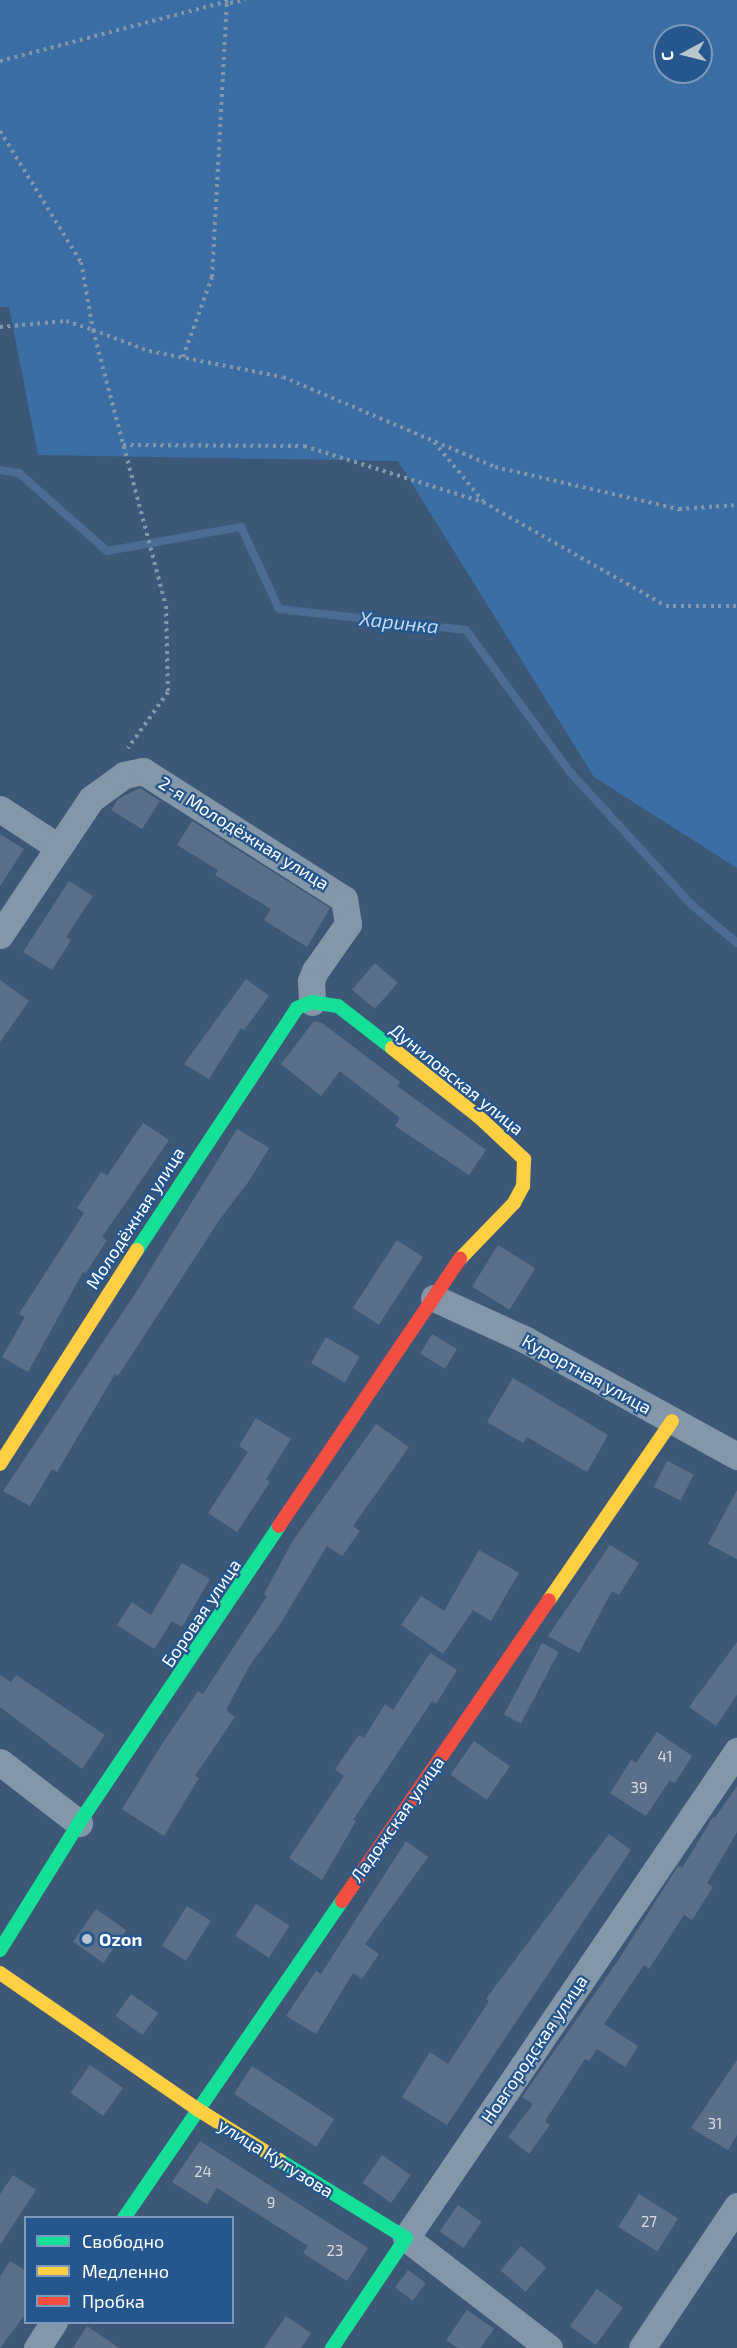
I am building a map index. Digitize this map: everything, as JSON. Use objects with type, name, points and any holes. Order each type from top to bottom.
[{"type":"street","name":"2-я Молодёжная улица","points":[[0,935],[58,847],[99,792],[124,775],[143,771],[344,898],[348,924],[315,971],[311,981],[312,1002]]},
{"type":"street","points":[[0,809],[58,847]]},
{"type":"street","name":"Дуниловская улица","points":[[312,1002],[338,1006],[497,1132],[524,1159],[524,1186],[514,1203],[462,1255],[434,1298]]},
{"type":"street","name":"Молодёжная улица","points":[[0,1464],[217,1124],[297,1008],[312,1002]]},
{"type":"street","name":"Курортная улица","points":[[434,1298],[526,1340],[737,1456]]},
{"type":"street","name":"Боровая улица","points":[[0,1950],[78,1823],[434,1298]]},
{"type":"street","name":"Ладожская улица","points":[[125,2216],[672,1421]]},
{"type":"street","name":"Новгородская улица","points":[[332,2348],[737,1751]]},
{"type":"street","points":[[0,1762],[78,1823]]},
{"type":"street","name":"улица Кутузова","points":[[0,1973],[197,2109],[406,2238],[549,2348]]},
{"type":"street","points":[[642,2348],[737,2206]]},
{"type":"street","points":[[37,2348],[53,2324]]},
{"type":"path","points":[[0,62],[228,1],[246,0]]},
{"type":"path","points":[[183,357],[212,277],[228,1]]},
{"type":"path","points":[[0,131],[81,262],[93,330],[166,606],[168,692],[127,748],[143,771]]},
{"type":"path","points":[[0,327],[66,321],[149,351],[283,376],[495,467],[679,509],[737,505]]},
{"type":"path","points":[[434,440],[483,502]]},
{"type":"path","points":[[123,445],[304,446],[483,502],[666,606],[737,606]]},
{"type":"shaded area","points":[[0,0],[737,0],[737,868],[594,777],[398,461],[38,455],[9,307],[0,307]]},
{"type":"building","points":[[140,788],[160,801],[142,829],[111,810],[118,799]]},
{"type":"building","points":[[192,821],[330,908],[307,947],[264,920],[271,909],[215,875],[218,870],[177,845]]},
{"type":"building","points":[[0,834],[24,849],[0,886]]},
{"type":"building","points":[[69,881],[93,896],[66,937],[71,940],[52,970],[23,952]]},
{"type":"building","points":[[375,963],[398,983],[375,1009],[352,989]]},
{"type":"building","points":[[246,979],[269,996],[244,1030],[241,1028],[209,1079],[184,1064]]},
{"type":"building","points":[[0,980],[29,1001],[0,1042]]},
{"type":"building","points":[[314,1021],[322,1023],[400,1082],[397,1086],[486,1150],[469,1175],[395,1126],[400,1118],[340,1071],[321,1096],[281,1064]]},
{"type":"building","points":[[143,1123],[169,1140],[102,1237],[107,1240],[86,1273],[83,1272],[28,1372],[2,1357],[25,1317],[19,1314],[84,1213],[77,1208],[101,1172],[107,1176]]},
{"type":"building","points":[[237,1129],[269,1148],[249,1181],[220,1219],[118,1376],[115,1374],[57,1472],[52,1469],[30,1506],[3,1491],[135,1294]]},
{"type":"building","points":[[397,1240],[423,1257],[379,1325],[353,1308]]},
{"type":"building","points":[[498,1245],[535,1268],[509,1310],[472,1287]]},
{"type":"building","points":[[432,1334],[457,1349],[445,1369],[420,1354]]},
{"type":"building","points":[[326,1337],[360,1356],[345,1382],[311,1363]]},
{"type":"building","points":[[513,1378],[608,1435],[587,1472],[527,1437],[523,1443],[487,1422]]},
{"type":"building","points":[[256,1418],[291,1439],[266,1479],[270,1482],[237,1532],[208,1513],[248,1452],[239,1446]]},
{"type":"building","points":[[376,1424],[409,1447],[353,1526],[360,1531],[342,1556],[327,1546],[279,1626],[250,1665],[226,1710],[235,1717],[195,1776],[199,1778],[164,1836],[122,1809],[198,1691],[203,1694],[267,1596],[264,1594],[292,1542]]},
{"type":"building","points":[[667,1461],[694,1475],[681,1500],[654,1487]]},
{"type":"building","points":[[737,1490],[737,1559],[708,1544]]},
{"type":"building","points":[[610,1545],[639,1563],[619,1595],[612,1591],[579,1653],[548,1636]]},
{"type":"building","points":[[479,1550],[519,1573],[491,1621],[473,1610],[443,1654],[401,1625],[421,1596],[444,1611]]},
{"type":"building","points":[[182,1563],[210,1579],[182,1627],[172,1621],[154,1649],[117,1625],[132,1602],[151,1615]]},
{"type":"building","points":[[737,1642],[737,1695],[716,1726],[689,1707]]},
{"type":"building","points":[[542,1643],[559,1652],[521,1723],[504,1715]]},
{"type":"building","points":[[430,1653],[457,1670],[436,1704],[432,1701],[353,1820],[356,1821],[322,1880],[289,1858],[344,1776],[335,1769],[359,1735],[364,1738],[385,1704],[393,1710]]},
{"type":"building","points":[[0,1675],[11,1682],[16,1675],[105,1735],[82,1769],[0,1707]]},
{"type":"building","points":[[657,1732],[692,1756],[675,1783],[670,1780],[646,1816],[610,1793],[631,1760],[636,1763]]},
{"type":"building","points":[[474,1741],[510,1766],[487,1800],[450,1775]]},
{"type":"building","points":[[737,1786],[737,1832],[707,1883],[713,1887],[692,1920],[684,1915],[649,1969],[644,1965],[604,2024],[638,2046],[625,2067],[597,2049],[589,2061],[585,2059],[545,2121],[550,2125],[529,2154],[508,2137],[533,2104],[522,2097],[617,1962],[678,1866],[682,1868],[713,1817],[715,1818]]},
{"type":"building","points":[[609,1834],[631,1850],[447,2125],[402,2097],[430,2052],[448,2064],[489,2001],[486,1999]]},
{"type":"building","points":[[406,1841],[428,1857],[365,1944],[379,1954],[362,1979],[353,1973],[316,2034],[286,2016],[316,1971],[321,1974]]},
{"type":"building","points":[[256,1904],[290,1926],[269,1958],[235,1936]]},
{"type":"building","points":[[187,1906],[211,1921],[186,1961],[162,1946]]},
{"type":"building","points":[[96,1909],[126,1930],[103,1963],[73,1942]]},
{"type":"building","points":[[131,1994],[158,2013],[143,2035],[116,2016]]},
{"type":"building","points":[[737,2060],[737,2135],[728,2150],[691,2128]]},
{"type":"building","points":[[90,2065],[123,2088],[103,2116],[70,2093]]},
{"type":"building","points":[[252,2066],[334,2119],[316,2147],[234,2094]]},
{"type":"building","points":[[200,2141],[368,2248],[347,2281],[303,2253],[308,2246],[217,2188],[207,2204],[172,2182]]},
{"type":"building","points":[[382,2155],[411,2175],[391,2203],[362,2183]]},
{"type":"building","points":[[13,2175],[36,2190],[0,2245],[0,2194]]},
{"type":"building","points":[[639,2194],[678,2218],[657,2251],[618,2227]]},
{"type":"building","points":[[458,2205],[482,2222],[463,2248],[440,2231]]},
{"type":"building","points":[[521,2246],[546,2267],[526,2292],[500,2271]]},
{"type":"building","points":[[10,2261],[24,2270],[24,2316],[0,2348],[0,2277]]},
{"type":"building","points":[[408,2270],[426,2283],[413,2301],[395,2288]]},
{"type":"building","points":[[597,2289],[623,2308],[596,2345],[570,2326]]},
{"type":"building","points":[[467,2310],[494,2329],[480,2348],[458,2348],[446,2340]]},
{"type":"building","points":[[286,2316],[311,2333],[301,2348],[264,2348]]},
{"type":"building","points":[[87,2326],[119,2348],[73,2348]]},
{"type":"waterway","name":"Харинка","points":[[0,470],[19,473],[107,551],[241,527],[279,609],[466,630],[570,772],[692,905],[737,943]]},
{"type":"traffic: fast","points":[[137,1250],[297,1008],[312,1002],[338,1006],[392,1048]]},
{"type":"traffic: fast","points":[[0,1950],[79,1823],[279,1526]]},
{"type":"traffic: fast","points":[[125,2216],[342,1901]]},
{"type":"traffic: fast","points":[[279,2160],[406,2238],[332,2348]]},
{"type":"traffic: slow","points":[[392,1048],[479,1117],[524,1159],[523,1186],[514,1203],[460,1259]]},
{"type":"traffic: slow","points":[[0,1464],[137,1250]]},
{"type":"traffic: slow","points":[[549,1600],[672,1421]]},
{"type":"traffic: slow","points":[[0,1973],[197,2109],[279,2160]]},
{"type":"traffic: jam","points":[[279,1526],[460,1259]]},
{"type":"traffic: jam","points":[[342,1901],[549,1600]]},
{"type":"place","name":"Ozon","points":[[87,1939]]}]
